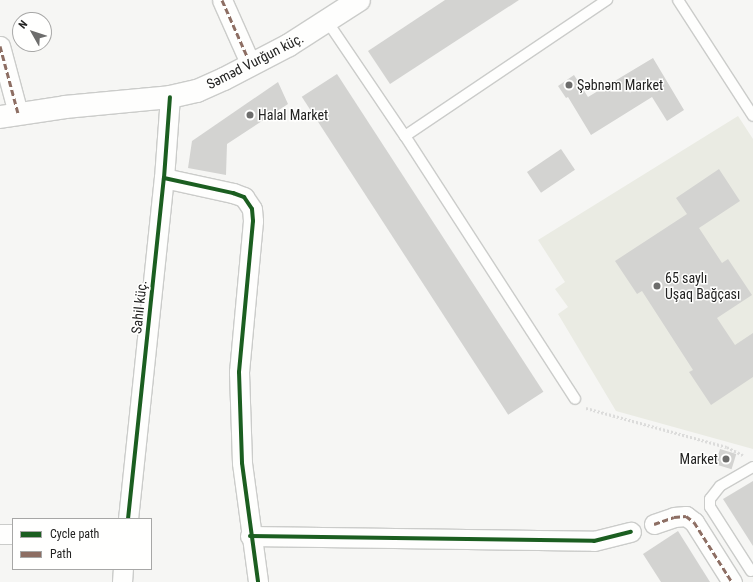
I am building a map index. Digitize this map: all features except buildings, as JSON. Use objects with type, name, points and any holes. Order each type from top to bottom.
[{"type":"main road","name":"Səməd Vurğun küç.","points":[[9,115],[170,97],[197,90],[251,65],[327,21],[359,0]]},
{"type":"street","points":[[222,0],[251,65]]},
{"type":"street","points":[[0,46],[9,115]]},
{"type":"street","name":"Sahil küç.","points":[[128,518],[164,178],[170,97]]},
{"type":"street","points":[[164,178],[233,193],[244,197],[252,209],[253,221],[240,372],[242,463],[250,536],[258,582]]},
{"type":"street","points":[[654,524],[674,517],[686,516],[694,522],[732,582]]},
{"type":"street","points":[[250,536],[594,541],[631,532]]},
{"type":"street","points":[[0,534],[12,534]]},
{"type":"street","points":[[122,582],[123,570]]},
{"type":"lane","points":[[405,136],[607,0]]},
{"type":"lane","points":[[678,0],[753,116]]},
{"type":"lane","points":[[327,21],[405,136],[575,399]]},
{"type":"lane","points":[[751,571],[710,507],[710,499],[720,486],[753,467]]},
{"type":"path","points":[[575,399],[586,408],[727,447],[746,457]]},
{"type":"shaded area","name":"65 saylı Uşaq Bağçası","points":[[738,116],[753,139],[753,449],[616,411],[558,314],[568,307],[555,289],[565,282],[538,240]]},
{"type":"marked path","points":[[222,0],[251,65]]},
{"type":"marked path","points":[[0,46],[18,113]]},
{"type":"marked path","points":[[654,524],[674,517],[686,516],[694,522],[732,582]]},
{"type":"cycle path","points":[[128,518],[164,178],[170,97]]},
{"type":"cycle path","points":[[164,178],[233,193],[244,197],[252,209],[253,221],[239,372],[242,463],[258,582]]},
{"type":"cycle path","points":[[250,536],[594,541],[631,532]]},
{"type":"place","name":"Şəbnəm Market","points":[[569,85]]},
{"type":"place","name":"Halal Market","points":[[250,115]]},
{"type":"place","name":"65 saylı Uşaq Bağçası","points":[[657,286]]},
{"type":"place","name":"Market","points":[[726,459]]}]
